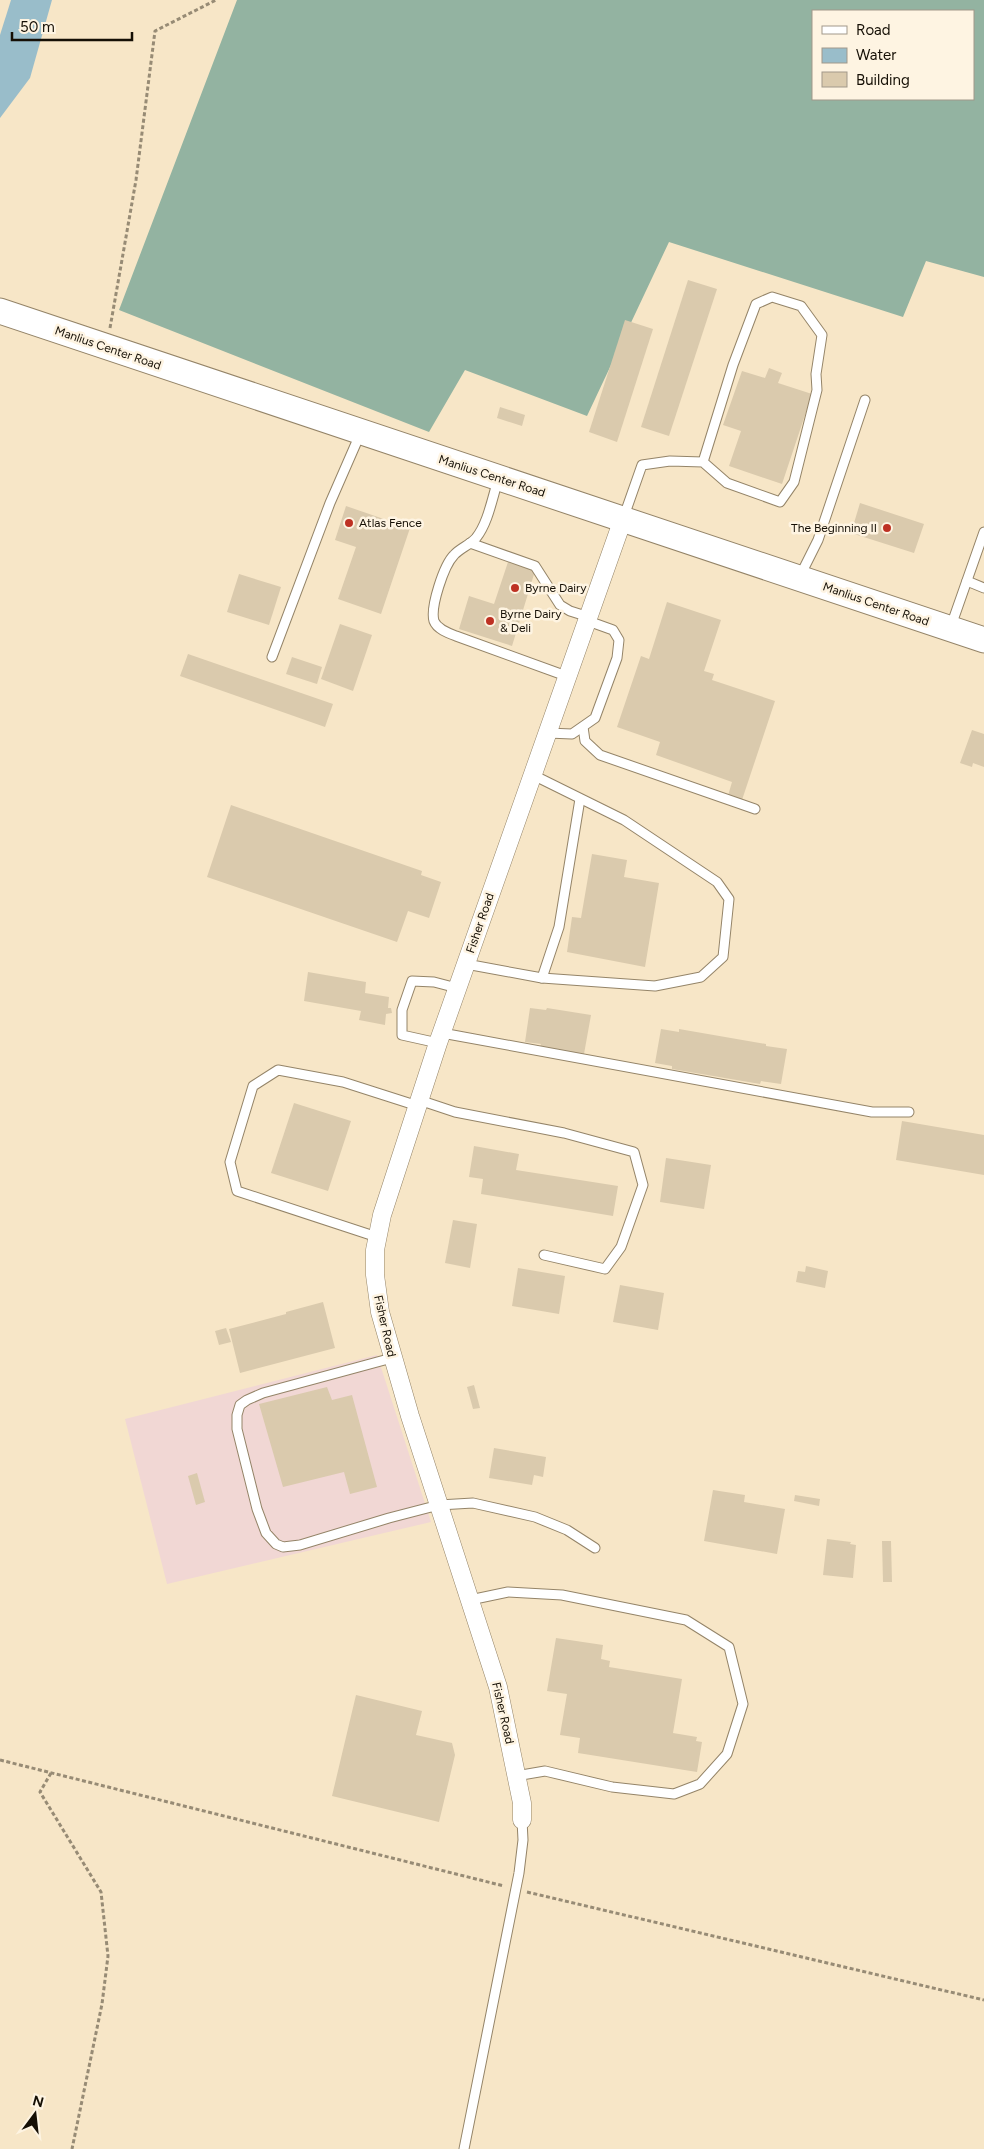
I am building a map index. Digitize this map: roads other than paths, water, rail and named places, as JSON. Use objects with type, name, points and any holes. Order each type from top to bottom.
[{"type":"main road","name":"Manlius Center Road","points":[[0,311],[984,640]]},
{"type":"street","name":"Fisher Road","points":[[522,1820],[522,1803],[498,1687],[392,1358],[380,1312],[375,1275],[375,1250],[382,1215],[440,1038],[623,519]]},
{"type":"lane","points":[[623,519],[642,465],[670,461],[703,462],[727,483],[780,502],[794,482],[817,390],[816,374],[822,335],[801,306],[772,297],[756,304],[733,365],[703,462]]},
{"type":"lane","points":[[799,578],[818,540],[865,400]]},
{"type":"lane","points":[[272,657],[330,504],[361,432]]},
{"type":"lane","points":[[499,478],[484,524],[475,539],[453,556],[447,566],[433,611],[435,622],[442,630],[456,636],[569,676]]},
{"type":"lane","points":[[950,629],[984,532]]},
{"type":"lane","points":[[470,543],[535,566],[560,605],[613,630],[619,640],[617,658],[595,718],[572,734],[548,733]]},
{"type":"lane","points":[[967,582],[984,588]]},
{"type":"lane","points":[[584,727],[585,741],[600,755],[755,809]]},
{"type":"lane","points":[[466,964],[542,978],[655,986],[700,977],[723,957],[730,898],[717,882],[624,820],[533,775]]},
{"type":"lane","points":[[542,978],[558,927],[580,799]]},
{"type":"lane","points":[[457,988],[434,982],[412,981],[402,1010],[402,1034],[440,1038],[872,1112],[909,1112]]},
{"type":"lane","points":[[377,1237],[238,1191],[230,1162],[253,1086],[278,1070],[343,1082],[455,1112],[564,1133],[634,1152],[643,1185],[621,1247],[605,1268],[544,1255]]},
{"type":"lane","points":[[392,1358],[263,1393],[247,1400],[240,1406],[237,1415],[237,1429],[257,1509],[266,1533],[276,1544],[290,1547],[439,1505],[474,1503],[535,1517],[567,1530],[595,1548]]},
{"type":"lane","points":[[470,1600],[508,1592],[562,1595],[686,1620],[729,1647],[743,1704],[727,1754],[700,1784],[674,1794],[612,1787],[545,1771],[516,1776]]},
{"type":"lane","name":"Fisher Road","points":[[464,2149],[516,1889],[523,1840],[522,1820]]},
{"type":"water","points":[[11,0],[52,0],[30,78],[0,118],[0,35]]},
{"type":"place","name":"Atlas Fence","points":[[349,523]]},
{"type":"place","name":"The Beginning II","points":[[887,528]]},
{"type":"place","name":"Byrne Dairy","points":[[515,588]]},
{"type":"place","name":"Byrne Dairy & Deli","points":[[490,621]]}]
